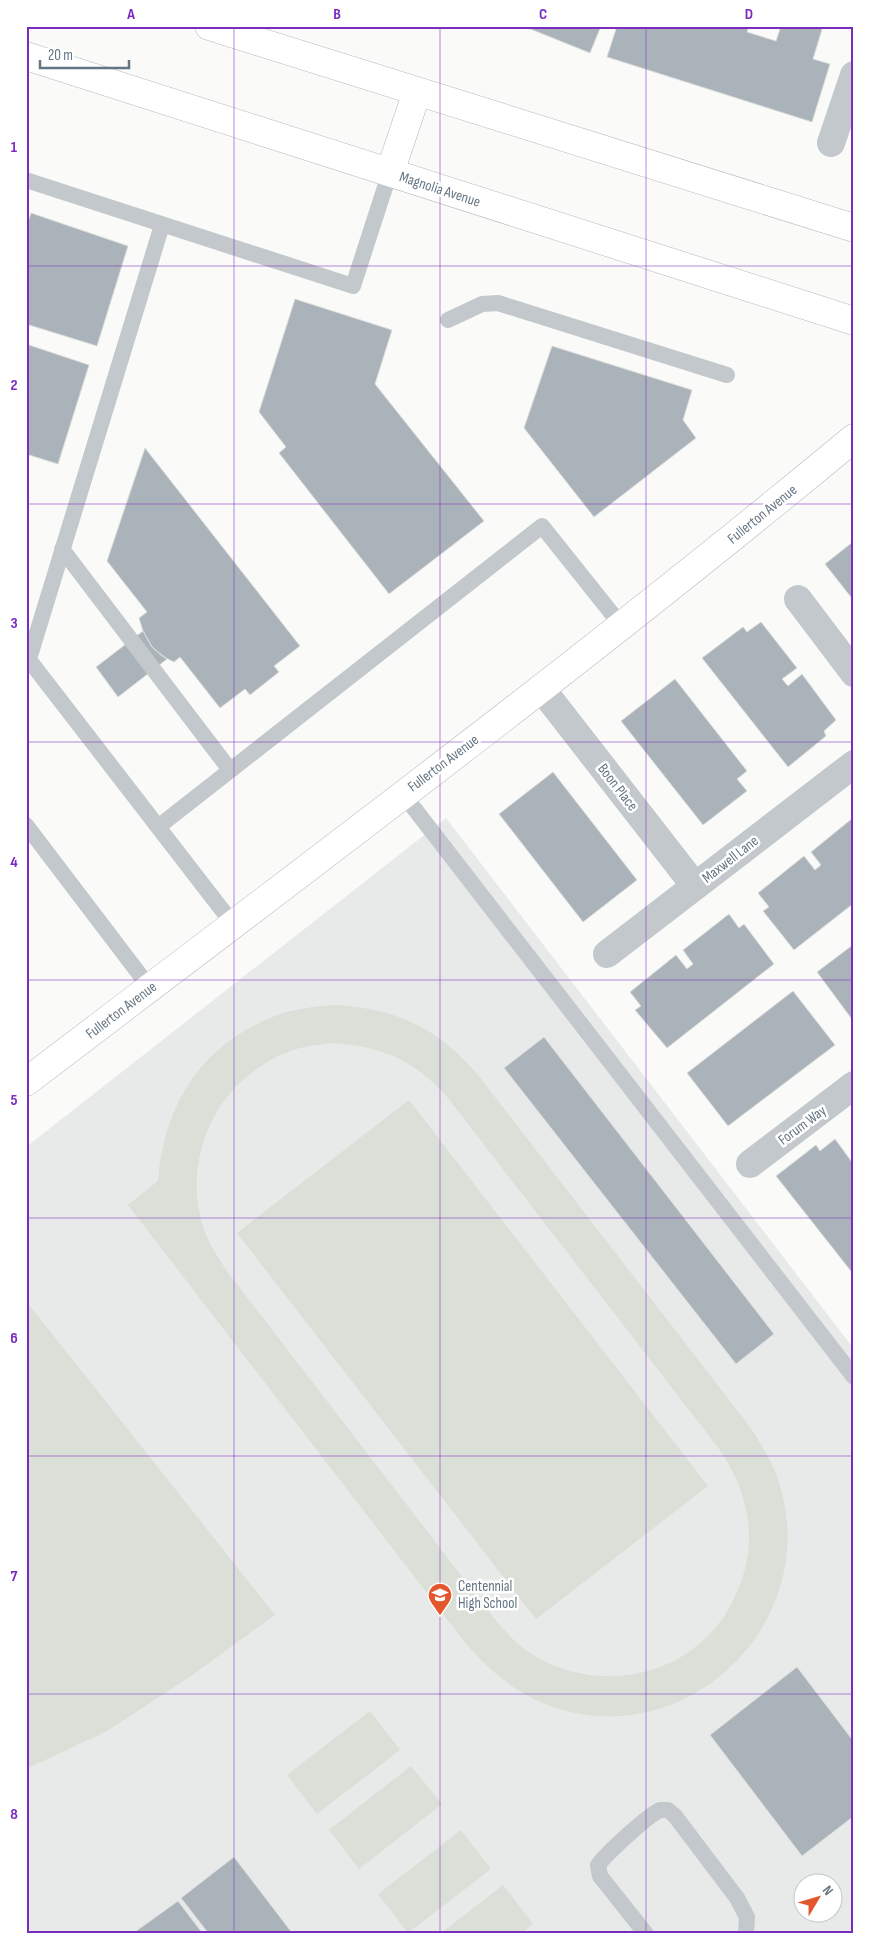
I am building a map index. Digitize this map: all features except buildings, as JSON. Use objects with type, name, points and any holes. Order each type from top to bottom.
[{"type":"main road","points":[[209,26],[854,228]]},
{"type":"main road","name":"Magnolia Avenue","points":[[26,56],[854,321]]},
{"type":"main road","points":[[390,172],[417,92]]},
{"type":"main road","name":"Fullerton Avenue","points":[[26,1082],[621,625],[743,530],[854,438]]},
{"type":"street","points":[[831,143],[854,76]]},
{"type":"street","points":[[798,599],[854,673]]},
{"type":"street","name":"Boon Place","points":[[540,688],[695,886]]},
{"type":"street","name":"Maxwell Lane","points":[[607,954],[854,764]]},
{"type":"street","name":"Forum Way","points":[[750,1164],[853,1088]]},
{"type":"lane","points":[[26,180],[353,286],[390,172]]},
{"type":"lane","points":[[162,225],[27,657],[233,924]]},
{"type":"lane","points":[[448,320],[482,304],[498,303],[727,375]]},
{"type":"lane","points":[[158,827],[542,526],[621,625]]},
{"type":"lane","points":[[62,549],[230,770]]},
{"type":"lane","points":[[402,794],[854,1378]]},
{"type":"lane","points":[[26,825],[150,988]]},
{"type":"lane","points":[[646,1934],[600,1876],[598,1865],[612,1849],[661,1810],[668,1810],[675,1816],[737,1898],[747,1917],[746,1934]]},
{"type":"shaded area","name":"Centennial High School","points":[[446,818],[854,1349],[854,1934],[26,1934],[26,1147]]},
{"type":"shaded area","points":[[331,1005],[375,1010],[413,1023],[430,1032],[462,1058],[478,1075],[750,1427],[775,1470],[788,1532],[781,1584],[760,1630],[728,1669],[686,1698],[638,1714],[585,1715],[532,1698],[497,1674],[467,1645],[128,1205],[158,1181],[168,1127],[178,1103],[191,1080],[207,1061],[226,1043],[249,1028],[275,1016],[296,1010]],"holes":[[[333,1043],[382,1052],[410,1065],[436,1085],[448,1098],[720,1450],[731,1469],[744,1499],[748,1521],[749,1546],[744,1574],[724,1616],[703,1640],[679,1658],[651,1670],[621,1676],[590,1675],[559,1667],[530,1653],[516,1643],[497,1622],[226,1270],[211,1245],[204,1230],[198,1203],[197,1176],[201,1149],[210,1124],[224,1101],[242,1081],[263,1064],[288,1052],[304,1047]]]},
{"type":"shaded area","points":[[409,1100],[708,1486],[536,1619],[237,1233]]},
{"type":"shaded area","points":[[26,1301],[275,1615],[188,1678],[107,1731],[26,1769]]},
{"type":"shaded area","points":[[370,1711],[400,1750],[317,1814],[287,1775]]},
{"type":"shaded area","points":[[411,1766],[442,1804],[359,1869],[329,1830]]},
{"type":"shaded area","points":[[461,1830],[491,1869],[408,1933],[378,1894]]},
{"type":"shaded area","points":[[503,1885],[533,1924],[520,1934],[440,1934]]},
{"type":"place","name":"Centennial High School","points":[[440,1616]]}]
